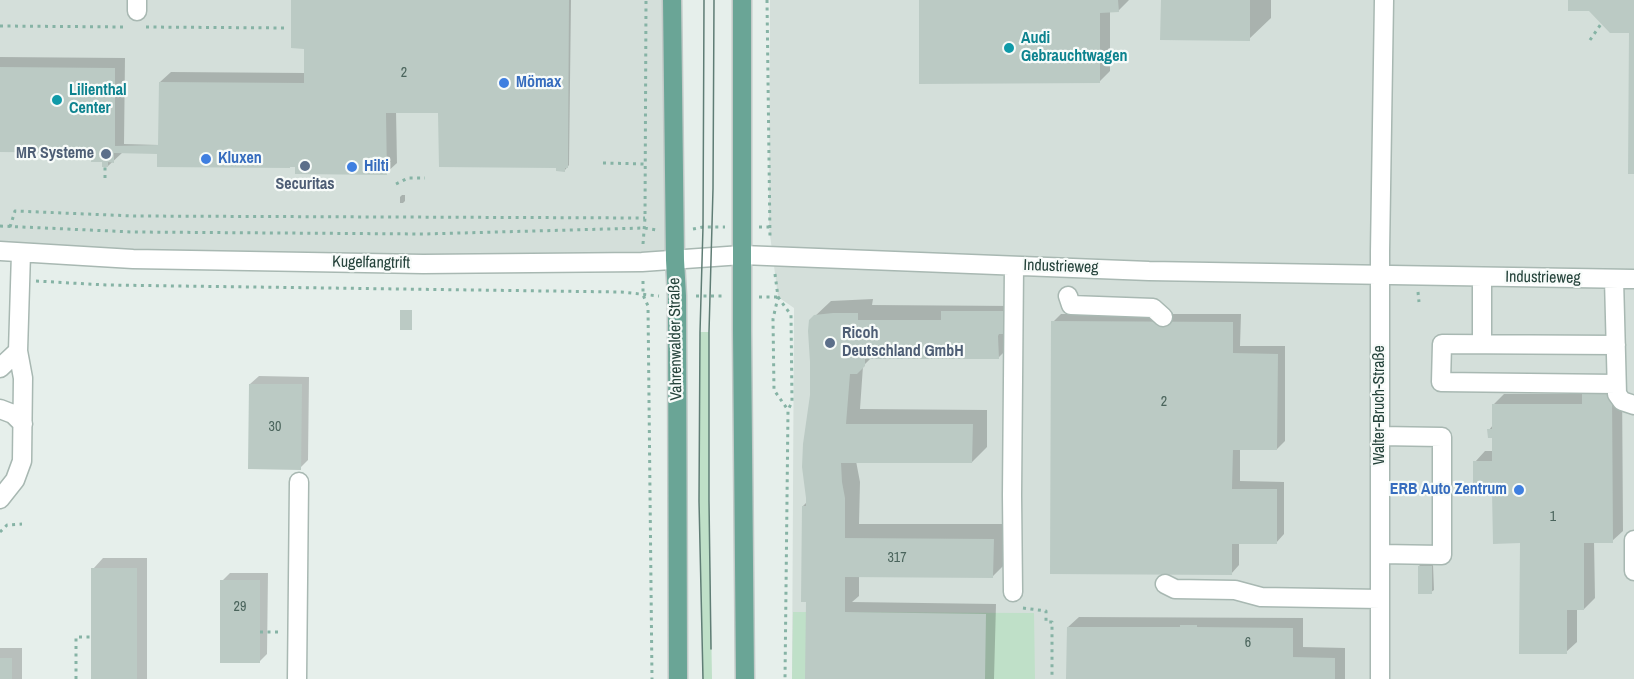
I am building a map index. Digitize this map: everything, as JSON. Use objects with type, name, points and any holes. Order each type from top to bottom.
[{"type":"main road","name":"Vahrenwalder Straße","points":[[672,0],[674,233],[677,296],[678,679]]},
{"type":"main road","points":[[742,0],[745,679]]},
{"type":"street","points":[[1380,275],[1384,0]]},
{"type":"street","name":"Kugelfangtrift","points":[[0,251],[133,259],[412,264],[642,261],[742,255]]},
{"type":"street","points":[[0,499],[15,480],[22,461],[23,378],[18,351],[21,253]]},
{"type":"street","name":"Industrieweg","points":[[742,255],[1149,271],[1634,279]]},
{"type":"street","points":[[1013,592],[1014,266]]},
{"type":"street","name":"Walter-Bruch-Straße","points":[[1380,275],[1380,679]]},
{"type":"street","points":[[1482,277],[1482,344]]},
{"type":"street","points":[[1614,279],[1617,394],[1622,401],[1634,405]]},
{"type":"street","points":[[1068,296],[1071,305],[1153,308],[1162,317]]},
{"type":"street","points":[[1616,345],[1442,344],[1441,382],[1616,384]]},
{"type":"street","points":[[0,369],[18,351]]},
{"type":"street","points":[[0,409],[13,414],[23,424]]},
{"type":"street","points":[[1380,436],[1442,437],[1442,555],[1380,554]]},
{"type":"street","points":[[297,679],[299,482]]},
{"type":"street","points":[[1634,540],[1634,571]]},
{"type":"street","points":[[1165,584],[1175,589],[1235,590],[1261,597],[1380,599]]},
{"type":"path","points":[[642,261],[645,218],[646,0]]},
{"type":"path","points":[[0,226],[133,232],[412,234],[644,228],[674,233],[703,227],[769,227],[767,0]]},
{"type":"path","points":[[1590,40],[1601,24]]},
{"type":"path","points":[[603,163],[645,164]]},
{"type":"path","points":[[105,167],[105,178]]},
{"type":"path","points":[[396,184],[408,178],[425,178]]},
{"type":"path","points":[[10,227],[15,211],[134,216],[645,218]]},
{"type":"path","points":[[21,280],[106,285],[627,292],[644,295],[778,297]]},
{"type":"path","points":[[644,295],[648,306],[652,679]]},
{"type":"path","points":[[778,297],[773,320],[774,390],[788,411]]},
{"type":"path","points":[[778,297],[791,315],[792,402],[788,411],[785,679]]},
{"type":"path","points":[[0,532],[8,525],[22,524]]},
{"type":"path","points":[[1013,592],[1020,608],[1046,611],[1046,622],[1052,622],[1052,679]]},
{"type":"path","points":[[76,679],[76,637],[91,637]]},
{"type":"shaded area","points":[[0,0],[672,0],[675,260],[0,251]]},
{"type":"shaded area","points":[[770,0],[1634,0],[1634,679],[792,679],[794,308],[778,297],[769,227]]},
{"type":"green space","points":[[700,332],[709,332],[712,679],[703,679],[699,501]]},
{"type":"green space","points":[[793,612],[1034,613],[1035,679],[792,679]]},
{"type":"building","points":[[291,0],[569,0],[568,168],[565,168],[565,172],[556,171],[556,168],[439,167],[438,113],[386,113],[387,175],[295,174],[295,167],[157,167],[157,154],[114,153],[114,163],[108,162],[108,167],[102,167],[102,162],[91,162],[91,153],[0,152],[0,67],[115,68],[115,146],[158,145],[159,82],[304,83],[304,49],[291,48]]},
{"type":"building","name":"Audi Gebrauchtwagen","points":[[919,0],[1118,0],[1119,12],[1100,13],[1100,83],[919,84]]},
{"type":"building","points":[[1161,0],[1250,0],[1250,41],[1160,40]]},
{"type":"building","points":[[1568,0],[1634,0],[1634,174],[1628,174],[1629,33],[1610,33],[1589,11],[1568,11]]},
{"type":"building","points":[[400,310],[412,310],[412,330],[400,330]]},
{"type":"building","points":[[941,311],[1007,311],[1007,334],[998,336],[999,359],[865,359],[865,366],[857,374],[850,374],[846,424],[973,424],[972,463],[841,463],[845,498],[845,538],[994,539],[993,578],[845,577],[845,612],[986,614],[985,679],[805,679],[806,602],[801,602],[802,506],[806,506],[806,498],[802,467],[810,395],[809,320],[814,315],[858,313],[858,320],[941,320]]},
{"type":"building","points":[[1051,321],[1233,322],[1233,353],[1278,354],[1277,450],[1233,450],[1232,489],[1277,489],[1277,544],[1232,544],[1232,575],[1050,574]]},
{"type":"building","points":[[249,384],[302,384],[301,470],[248,469]]},
{"type":"building","points":[[1582,391],[1612,391],[1613,543],[1584,543],[1584,610],[1567,610],[1567,654],[1519,654],[1520,543],[1493,544],[1492,491],[1473,491],[1473,461],[1492,461],[1492,438],[1488,438],[1487,429],[1492,429],[1492,404],[1582,404]]},
{"type":"building","points":[[1418,566],[1432,566],[1432,594],[1418,594]]},
{"type":"building","points":[[91,568],[137,568],[137,679],[91,679]]},
{"type":"building","points":[[220,580],[260,580],[260,663],[220,663]]},
{"type":"building","points":[[1180,625],[1293,628],[1293,657],[1335,658],[1335,679],[1066,679],[1067,627],[1180,627]]},
{"type":"building","points":[[0,658],[12,658],[12,679],[0,679]]},
{"type":"tram line","points":[[703,679],[699,501],[704,0]]},
{"type":"tram line","points":[[711,649],[709,332],[713,189],[714,0]]},
{"type":"place","name":"Audi Gebrauchtwagen","points":[[1009,48]]},
{"type":"place","name":"Mömax","points":[[504,83]]},
{"type":"place","name":"Lilienthal Center","points":[[57,100]]},
{"type":"place","name":"MR Systeme","points":[[106,154]]},
{"type":"place","name":"Kluxen","points":[[206,159]]},
{"type":"place","name":"Securitas","points":[[305,166]]},
{"type":"place","name":"Hilti","points":[[352,167]]},
{"type":"place","name":"Ricoh Deutschland GmbH","points":[[830,343]]},
{"type":"place","name":"ERB Auto Zentrum","points":[[1519,490]]}]
